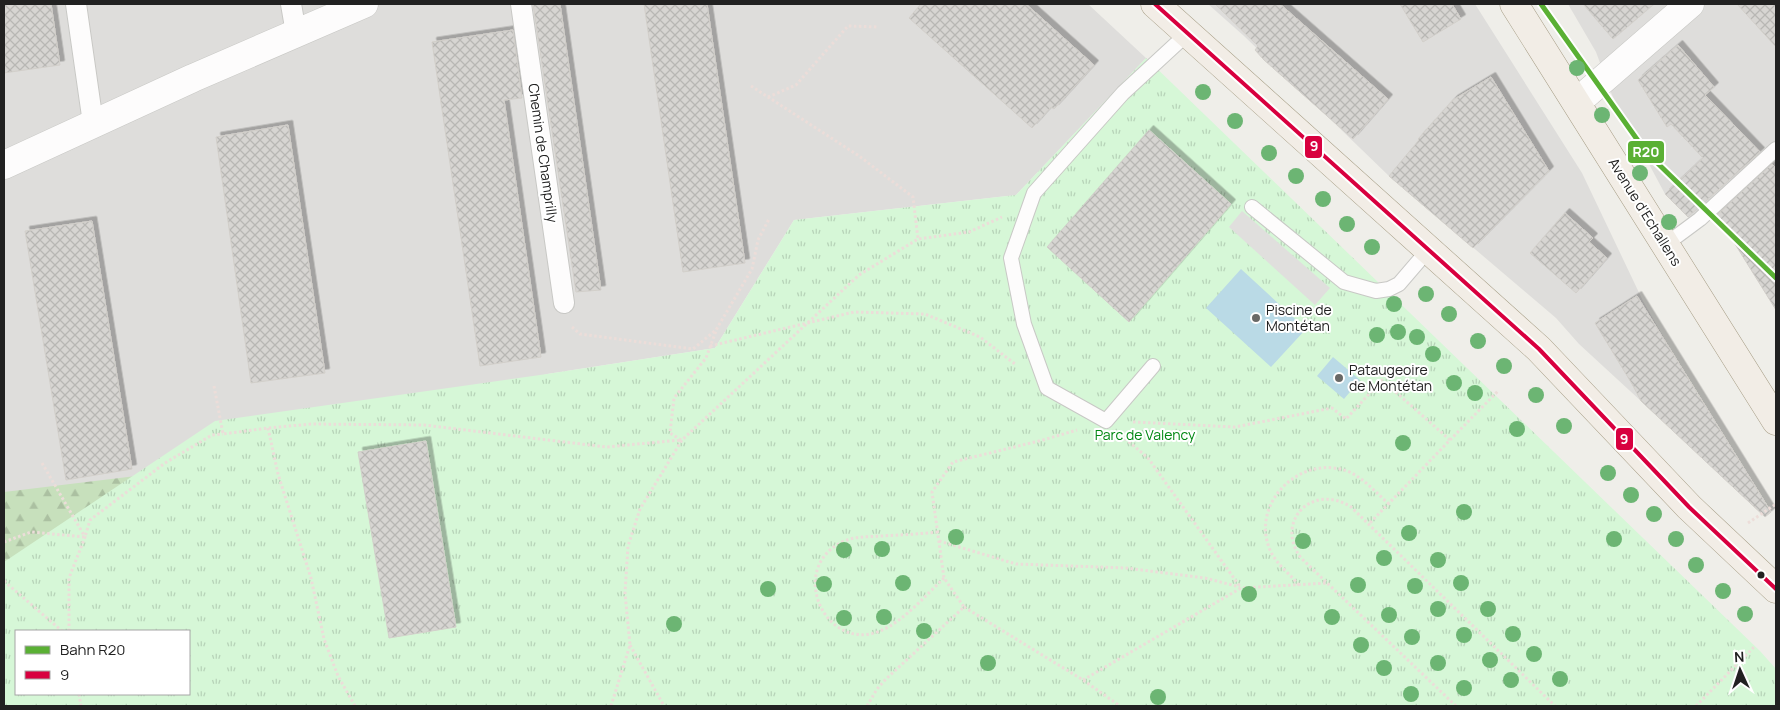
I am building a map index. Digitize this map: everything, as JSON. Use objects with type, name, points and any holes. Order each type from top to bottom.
[{"type":"main road","points":[[1156,4],[1539,349],[1689,507],[1776,589]]},
{"type":"main road","name":"Avenue d'Echallens","points":[[1514,4],[1776,421]]},
{"type":"street","points":[[76,4],[93,123]]},
{"type":"street","points":[[291,4],[296,33]]},
{"type":"street","points":[[4,165],[93,123],[364,4]]},
{"type":"street","name":"Chemin de Champrilly","points":[[521,4],[564,303]]},
{"type":"street","points":[[1577,102],[1690,4]]},
{"type":"lane","points":[[1153,366],[1106,421],[1047,388],[1024,324],[1011,258],[1034,192],[1123,93],[1188,33]]},
{"type":"lane","points":[[1665,245],[1700,219],[1776,149]]},
{"type":"lane","points":[[1252,207],[1344,282],[1376,291],[1389,289],[1399,284],[1429,249]]},
{"type":"path","points":[[767,97],[796,84],[848,26],[878,27]]},
{"type":"path","points":[[751,86],[859,156],[912,198],[918,238]]},
{"type":"path","points":[[611,706],[630,645],[625,593],[628,546],[640,509],[682,440],[859,275],[918,238],[969,232],[1012,212],[1034,192]]},
{"type":"path","points":[[682,440],[670,433],[674,398],[706,358],[716,330],[752,269],[758,240],[769,219]]},
{"type":"path","points":[[564,303],[568,322],[580,334],[694,349],[716,330]]},
{"type":"path","points":[[710,346],[854,312],[925,314],[980,337],[1047,388]]},
{"type":"path","points":[[1120,706],[1083,680],[964,607],[944,578],[932,492],[953,462],[1043,440],[1106,421],[1235,427],[1332,408],[1346,419],[1382,380],[1450,440]]},
{"type":"path","points":[[214,386],[223,434]]},
{"type":"path","points":[[1369,524],[1499,390]]},
{"type":"path","points":[[1106,421],[1148,458],[1241,588]]},
{"type":"path","points":[[69,630],[69,578],[90,520],[165,463],[212,435],[311,424],[424,425],[606,447],[682,440]]},
{"type":"path","points":[[268,428],[278,474],[311,578],[324,639],[338,676],[355,706]]},
{"type":"path","points":[[42,463],[85,537]]},
{"type":"path","points":[[1300,585],[1278,563],[1270,549],[1266,532],[1267,515],[1273,498],[1284,484],[1295,475],[1308,470],[1328,467],[1347,471],[1363,480],[1389,504]]},
{"type":"path","points":[[1456,706],[1297,552],[1292,530],[1295,518],[1302,508],[1322,499],[1332,499],[1351,507],[1556,706]]},
{"type":"path","points":[[1748,523],[1776,504]]},
{"type":"path","points":[[4,542],[31,532],[85,537]]},
{"type":"path","points":[[938,532],[861,536],[840,542],[823,558],[817,570],[815,582],[816,595],[826,617],[834,624],[848,632],[862,635],[877,632],[891,626],[944,578]]},
{"type":"path","points":[[939,541],[1016,564],[1126,568],[1205,578],[1241,588],[1328,583]]},
{"type":"path","points":[[4,581],[61,630]]},
{"type":"path","points":[[1083,680],[1241,588]]},
{"type":"path","points":[[867,706],[877,689],[886,679],[964,607]]},
{"type":"path","points":[[630,645],[664,706]]},
{"type":"path","points":[[1696,706],[1754,647]]},
{"type":"shaded area","points":[[4,4],[1088,4],[1146,58],[1016,195],[794,220],[715,348],[547,374],[4,562]]},
{"type":"shaded area","points":[[1208,4],[1475,4],[1582,173],[1643,301],[1676,359],[1767,506],[1692,448],[1579,344],[1556,318],[1389,176],[1244,36]]},
{"type":"shaded area","points":[[1568,4],[1776,4],[1776,310],[1716,213],[1690,219],[1665,194],[1612,95],[1596,52]]},
{"type":"shaded area","points":[[1242,211],[1330,288],[1315,305],[1229,227]]},
{"type":"green space","name":"Parc de Valency","points":[[1146,58],[1760,651],[1776,669],[1776,706],[4,706],[4,562],[215,421],[715,348],[794,220],[1016,195]]},
{"type":"green space","points":[[169,472],[15,630],[15,695],[190,695],[195,706],[9,706],[4,683],[4,492]]},
{"type":"water","name":"Piscine de Montétan","points":[[1241,269],[1306,329],[1271,367],[1206,308]]},
{"type":"water","name":"Pataugeoire de Montétan","points":[[1333,357],[1360,380],[1344,399],[1317,376]]},
{"type":"building","points":[[4,4],[51,4],[60,65],[4,73]]},
{"type":"building","points":[[533,4],[560,4],[601,290],[576,292]]},
{"type":"building","points":[[644,4],[707,4],[745,263],[683,272]]},
{"type":"building","points":[[921,4],[1026,4],[1094,65],[1054,109],[1051,107],[1032,128],[909,18]]},
{"type":"building","points":[[1215,4],[1280,4],[1388,99],[1353,139],[1264,60],[1255,50],[1258,46]]},
{"type":"building","points":[[1400,4],[1452,4],[1461,19],[1423,42]]},
{"type":"building","points":[[1583,4],[1654,4],[1613,39]]},
{"type":"building","points":[[1737,4],[1776,4],[1776,47]]},
{"type":"building","points":[[513,30],[522,98],[504,100],[541,357],[480,366],[432,42]]},
{"type":"building","points":[[1678,45],[1714,87],[1705,95],[1760,152],[1688,217],[1665,194],[1703,158],[1671,124],[1667,127],[1638,80]]},
{"type":"building","points":[[1491,77],[1549,171],[1473,248],[1389,176],[1418,139],[1453,100]]},
{"type":"building","points":[[288,125],[325,373],[251,383],[216,137]]},
{"type":"building","points":[[1149,130],[1231,204],[1129,322],[1047,247]]},
{"type":"building","points":[[1772,164],[1776,168],[1776,310],[1717,215]]},
{"type":"building","points":[[1565,213],[1593,238],[1589,242],[1607,258],[1576,293],[1530,253]]},
{"type":"building","points":[[92,221],[132,469],[66,480],[25,231]]},
{"type":"building","points":[[1637,296],[1771,512],[1765,517],[1641,401],[1595,323]]},
{"type":"building","points":[[426,441],[456,627],[389,638],[358,452]]},
{"type":"rail line","name":"R20","points":[[1541,4],[1646,152],[1776,278]]},
{"type":"transit line","name":"9","points":[[1155,4],[1539,349],[1689,507],[1776,589]]},
{"type":"place","name":"Piscine de Montétan","points":[[1256,318]]},
{"type":"place","name":"Pataugeoire de Montétan","points":[[1339,378]]}]
